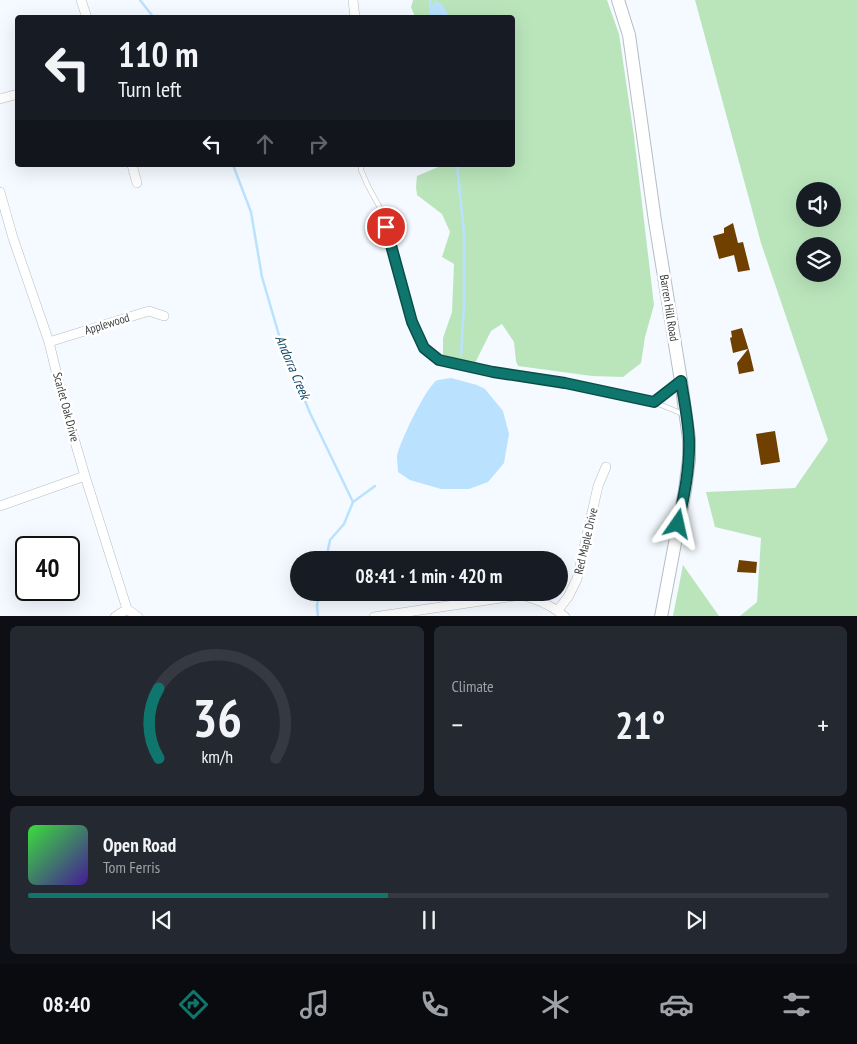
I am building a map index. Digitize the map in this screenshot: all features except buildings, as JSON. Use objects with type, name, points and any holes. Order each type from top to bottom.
[{"type":"street","points":[[81,0],[86,15]]},
{"type":"street","points":[[353,0],[355,15]]},
{"type":"street","name":"Barren Hill Road","points":[[618,0],[628,35],[689,439],[687,474],[661,616]]},
{"type":"street","points":[[0,99],[15,95]]},
{"type":"street","points":[[133,167],[137,183]]},
{"type":"street","name":"Scarlet Oak Drive","points":[[0,192],[13,238],[49,342],[64,404],[127,610]]},
{"type":"street","name":"Applewood","points":[[49,342],[149,311],[164,316]]},
{"type":"street","name":"Red Maple Drive","points":[[561,613],[577,579],[598,486],[606,467]]},
{"type":"street","points":[[0,506],[85,476]]},
{"type":"street","points":[[374,616],[455,606],[521,595],[535,599],[561,613]]},
{"type":"street","points":[[455,606],[456,616]]},
{"type":"street","points":[[115,616],[127,610],[138,616]]},
{"type":"lane","points":[[362,167],[386,227],[412,322],[424,348],[439,360],[493,372],[565,383],[654,402],[686,416]]},
{"type":"lane","points":[[654,402],[681,381]]},
{"type":"green space","points":[[413,0],[607,0],[619,34],[634,136],[654,305],[645,337],[641,363],[623,377],[592,376],[518,366],[514,342],[502,324],[491,331],[475,363],[443,355],[443,338],[452,312],[454,264],[442,257],[450,232],[442,214],[417,195],[417,176],[438,167],[515,167],[515,15],[414,15],[411,7]]},
{"type":"green space","points":[[695,0],[857,0],[857,616],[740,616],[757,602],[761,538],[715,527],[706,492],[795,488],[828,440],[761,243]]},
{"type":"green space","points":[[683,565],[719,616],[673,616]]},
{"type":"water","points":[[434,1],[442,5],[448,15],[430,15]]},
{"type":"water","points":[[451,378],[485,389],[503,411],[509,434],[504,463],[488,482],[469,489],[441,489],[410,480],[398,472],[397,457],[399,450],[420,404],[436,381]]},
{"type":"waterway","name":"Andorra Creek","points":[[140,0],[152,15]]},
{"type":"waterway","points":[[430,0],[431,15]]},
{"type":"waterway","name":"Andorra Creek","points":[[234,167],[251,212],[262,277],[281,342],[310,413],[353,502],[344,524],[330,540],[328,551]]},
{"type":"waterway","points":[[457,167],[464,233],[464,306],[461,355]]},
{"type":"waterway","points":[[353,502],[375,486]]},
{"type":"waterway","name":"Andorra Creek","points":[[318,601],[318,616]]},
{"type":"route","points":[[386,227],[412,322],[424,348],[439,360],[493,372],[565,383],[654,402],[681,381],[689,439],[689,459],[678,524]]}]
